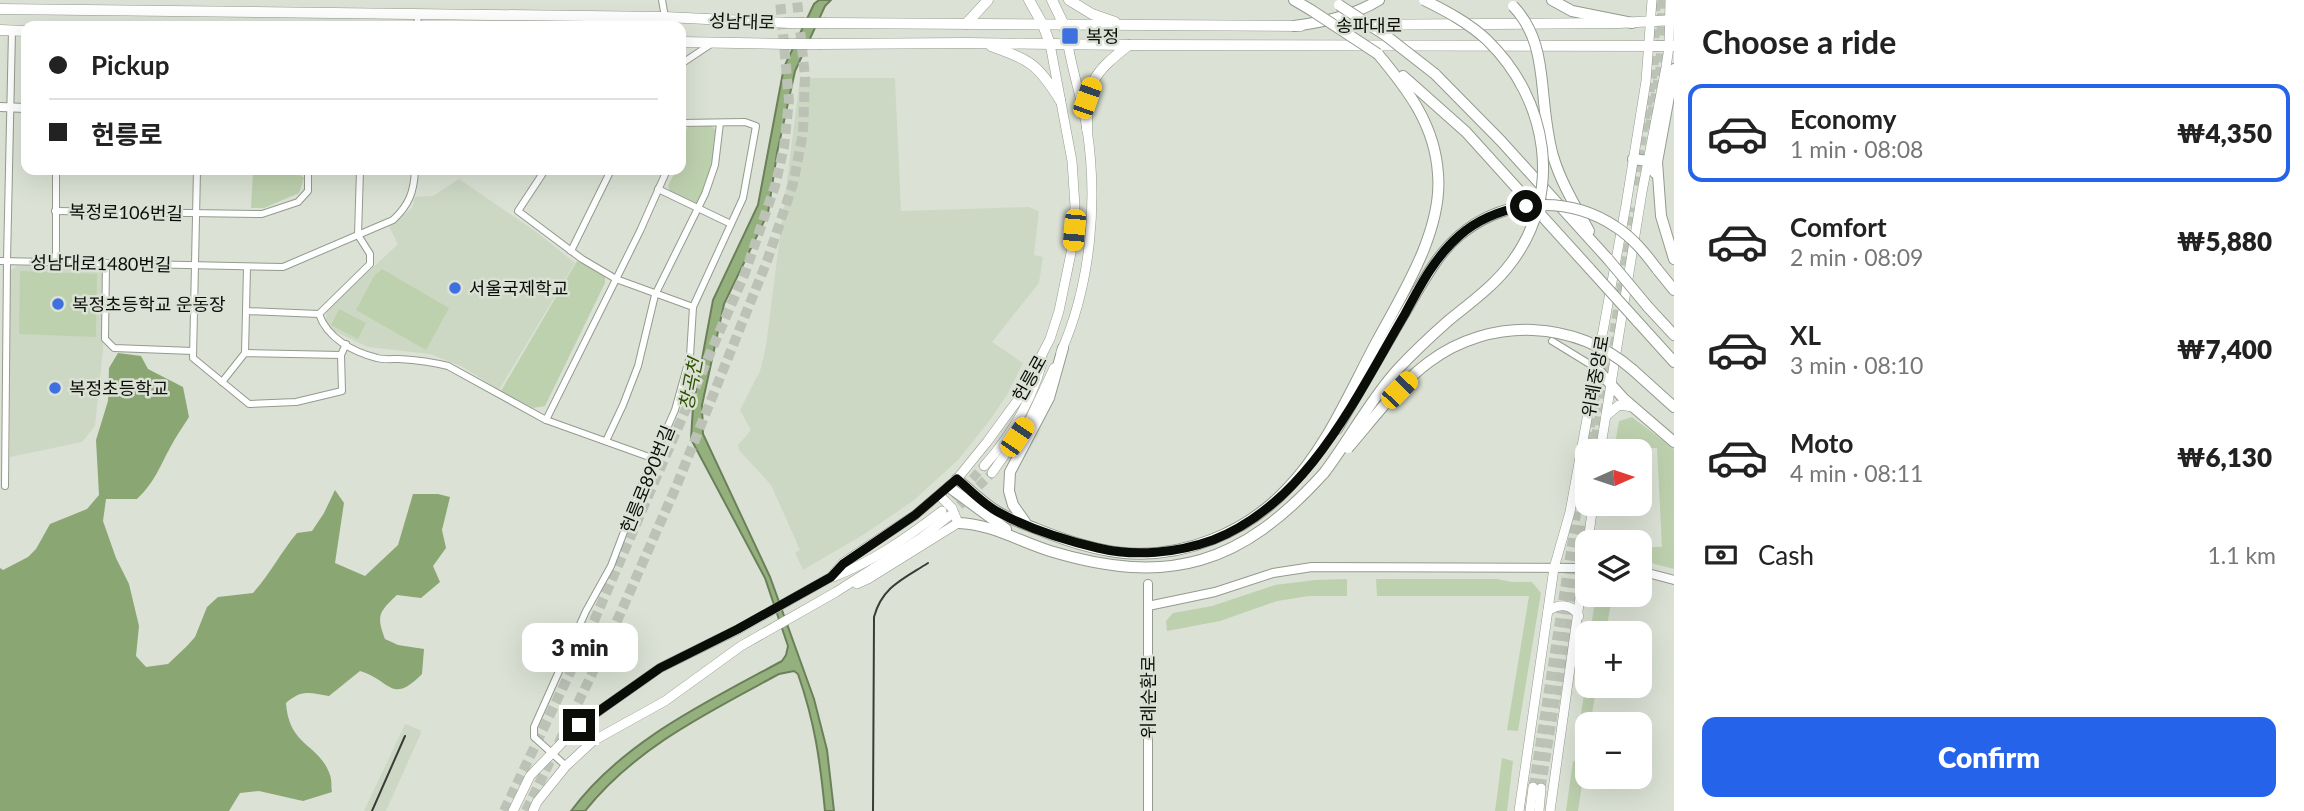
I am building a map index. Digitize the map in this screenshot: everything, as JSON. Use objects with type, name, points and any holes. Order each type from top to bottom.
[{"type":"highway","points":[[1294,0],[1378,54],[1466,132],[1674,362]]},
{"type":"highway","points":[[1294,26],[1358,11],[1379,0]]},
{"type":"highway","points":[[1324,473],[1369,404],[1399,368],[1509,265],[1528,232],[1539,200],[1543,171],[1541,137],[1533,107],[1521,83],[1503,57],[1482,36],[1424,0]]},
{"type":"highway","points":[[1552,0],[1572,11],[1632,23]]},
{"type":"highway","points":[[1335,2],[1385,35],[1435,74],[1501,141],[1674,335]]},
{"type":"highway","points":[[1509,3],[1527,25],[1535,42],[1554,159],[1563,184],[1594,243]]},
{"type":"highway","points":[[1302,472],[1320,447],[1425,247],[1437,210],[1438,175],[1435,149],[1421,111],[1378,54]]},
{"type":"highway","points":[[1674,69],[1659,148],[1657,179],[1661,216],[1674,259]]},
{"type":"highway","points":[[1633,159],[1648,161],[1657,179]]},
{"type":"highway","points":[[957,479],[998,512],[1071,541],[1115,552],[1143,553],[1186,548],[1217,538],[1244,524],[1276,500],[1322,451],[1433,266],[1453,241],[1474,224],[1517,207],[1569,207],[1598,217],[1620,230],[1638,245],[1674,290]]},
{"type":"highway","points":[[950,517],[1019,538],[1046,550],[1112,566],[1158,568],[1181,565],[1224,551],[1265,528],[1291,509],[1425,365],[1443,353],[1485,335],[1528,329],[1563,333],[1599,347],[1622,360],[1674,407]]},
{"type":"highway","points":[[1027,525],[1013,505],[1009,491],[1010,472],[1049,398],[1063,348]]},
{"type":"highway","points":[[1596,368],[1633,407],[1674,442]]},
{"type":"highway","points":[[949,488],[1019,538]]},
{"type":"main road","points":[[965,24],[988,0]]},
{"type":"main road","name":"헌릉로","points":[[1029,0],[1050,44],[1074,179],[1074,230],[1066,280],[1039,376],[1018,421],[988,470],[1031,418],[1063,348],[1076,311],[1088,250],[1091,189],[1087,128],[1064,25],[1052,0]]},
{"type":"main road","points":[[1069,0],[1092,14],[1126,26]]},
{"type":"main road","name":"위례중앙로","points":[[1519,811],[1555,568],[1570,512],[1633,159],[1647,73],[1652,0]]},
{"type":"main road","name":"위례중앙로","points":[[1602,439],[1648,161],[1672,47],[1670,0]]},
{"type":"main road","name":"성남대로","points":[[0,9],[665,18],[790,23],[1064,25]]},
{"type":"main road","name":"송파대로","points":[[1064,25],[1294,26],[1632,23],[1672,20]]},
{"type":"main road","points":[[0,30],[21,31]]},
{"type":"main road","name":"성남대로","points":[[686,42],[1068,45]]},
{"type":"main road","points":[[984,43],[1033,64],[1045,76],[1060,100]]},
{"type":"main road","name":"송파대로","points":[[1068,45],[1672,47]]},
{"type":"main road","points":[[1087,128],[1087,98],[1093,80],[1102,66],[1129,46]]},
{"type":"main road","name":"헌릉로","points":[[513,811],[530,776],[579,725],[660,668],[831,577],[843,564],[915,515],[949,488],[1020,397],[1050,339]]},
{"type":"main road","points":[[1605,417],[1619,405],[1633,407]]},
{"type":"main road","points":[[533,811],[566,766],[593,741],[664,701],[760,635],[836,592],[868,579],[950,517],[952,508],[939,495]]},
{"type":"main road","points":[[831,577],[854,569],[901,541],[950,517]]},
{"type":"main road","points":[[1548,611],[1558,606],[1568,606],[1579,616]]},
{"type":"main road","points":[[1550,811],[1580,607]]},
{"type":"main road","points":[[1530,811],[1537,788],[1539,811]]},
{"type":"street","points":[[662,0],[665,18]]},
{"type":"street","points":[[417,21],[418,15]]},
{"type":"street","name":"성남대로1480번길","points":[[5,485],[2,428],[5,107],[12,31]]},
{"type":"street","points":[[686,61],[713,43]]},
{"type":"street","name":"헌릉로890번길","points":[[566,766],[534,737],[534,727],[580,623],[611,566],[652,458],[675,410],[690,356],[693,307],[743,198],[756,126],[745,122],[686,123]]},
{"type":"street","points":[[606,441],[638,366],[655,295],[705,194],[715,165],[720,123]]},
{"type":"street","name":"복정로106번길","points":[[55,263],[56,175]]},
{"type":"street","points":[[197,175],[193,358],[249,404],[296,402],[342,391],[341,355],[346,344]]},
{"type":"street","name":"복정로106번길","points":[[55,211],[261,214],[298,202],[308,191],[308,175]]},
{"type":"street","points":[[246,311],[319,314],[370,264],[370,254],[358,235],[360,175]]},
{"type":"street","name":"성남대로1480번길","points":[[3,261],[283,267],[393,220],[406,208],[415,175]]},
{"type":"street","points":[[542,175],[519,211],[571,251],[616,279],[693,307]]},
{"type":"street","points":[[571,251],[609,175]]},
{"type":"street","points":[[546,420],[640,231],[665,175]]},
{"type":"street","points":[[658,189],[731,224]]},
{"type":"street","points":[[106,263],[105,339],[114,348],[193,351]]},
{"type":"street","points":[[222,383],[245,353],[247,267]]},
{"type":"street","points":[[319,314],[322,324],[331,336],[379,359],[431,361],[448,366],[546,420],[652,458]]},
{"type":"street","points":[[1552,341],[1596,368]]},
{"type":"street","points":[[245,353],[341,355]]},
{"type":"street","points":[[1148,606],[1215,592],[1273,573],[1299,568],[1575,568]]},
{"type":"street","points":[[1652,574],[1674,580]]},
{"type":"street","name":"위례순환로","points":[[1148,584],[1148,811]]},
{"type":"shaded area","points":[[819,0],[831,0],[825,6],[795,71],[777,153],[768,213],[724,304],[702,405],[703,434],[770,577],[814,699],[827,750],[834,811],[825,811],[813,725],[798,674],[794,671],[779,674],[675,733],[627,768],[585,811],[571,811],[592,786],[641,744],[696,708],[782,661],[786,655],[788,646],[765,578],[691,439],[693,407],[713,300],[758,205],[784,67],[814,4]]},
{"type":"shaded area","points":[[800,78],[895,78],[901,211],[1029,207],[1039,211],[1034,255],[1043,257],[1039,283],[992,342],[1023,363],[1007,395],[990,420],[959,459],[913,501],[863,535],[803,570],[795,553],[800,550],[771,485],[739,450],[738,445],[751,430],[740,410],[760,371],[766,346]]},
{"type":"shaded area","points":[[712,126],[716,131],[713,164],[699,202],[691,205],[671,193],[668,186],[674,175],[686,175],[688,127]]},
{"type":"shaded area","points":[[253,175],[300,175],[304,178],[299,193],[264,208],[251,208]]},
{"type":"shaded area","name":"서울국제학교","points":[[459,179],[535,231],[575,263],[499,390],[461,366],[430,354],[368,347],[325,327],[327,310],[398,244],[389,227],[412,208],[415,197],[433,196]]},
{"type":"shaded area","points":[[577,261],[605,274],[605,283],[545,406],[533,408],[501,391]]},
{"type":"shaded area","name":"복정초등학교","points":[[17,266],[101,267],[103,350],[95,426],[82,442],[10,457],[10,271]]},
{"type":"shaded area","points":[[382,269],[449,308],[426,350],[356,310],[374,276]]},
{"type":"shaded area","name":"복정초등학교 운동장","points":[[20,271],[97,274],[96,337],[19,334]]},
{"type":"shaded area","points":[[339,309],[366,323],[358,339],[331,325]]},
{"type":"shaded area","points":[[118,353],[141,356],[148,369],[183,387],[189,417],[153,480],[137,499],[106,499],[103,521],[129,584],[139,626],[136,656],[146,667],[168,664],[187,646],[195,637],[207,607],[218,597],[253,593],[297,533],[312,531],[335,490],[344,503],[335,563],[365,576],[398,545],[413,494],[450,497],[442,530],[446,548],[433,566],[440,582],[421,598],[397,595],[383,610],[380,619],[385,639],[398,645],[424,649],[422,674],[404,688],[397,689],[360,671],[329,696],[302,694],[286,703],[288,717],[298,737],[325,765],[331,777],[332,792],[303,801],[259,791],[240,793],[229,811],[0,811],[0,568],[3,570],[28,557],[36,549],[50,524],[87,509],[99,495],[96,440],[108,401],[109,368]]},
{"type":"shaded area","points":[[1632,417],[1674,449],[1674,569],[1652,563],[1652,547],[1662,547],[1657,448],[1652,448],[1652,439],[1616,439],[1619,421]]},
{"type":"shaded area","points":[[1347,579],[1347,596],[1309,596],[1277,601],[1220,621],[1167,631],[1166,621],[1173,613],[1212,606],[1275,585]]},
{"type":"shaded area","points":[[1376,579],[1497,579],[1532,582],[1541,593],[1518,731],[1507,730],[1529,596],[1377,596]]},
{"type":"shaded area","points":[[1594,607],[1610,607],[1608,621],[1592,621]]},
{"type":"shaded area","points":[[1583,698],[1595,698],[1592,712],[1581,712]]},
{"type":"shaded area","points":[[405,724],[420,730],[421,733],[386,811],[364,811]]},
{"type":"shaded area","points":[[1502,758],[1513,761],[1507,811],[1495,811]]},
{"type":"shaded area","points":[[1573,761],[1575,789],[1581,789],[1578,811],[1566,811]]},
{"type":"tunnel","points":[[504,811],[587,637],[745,273],[775,186],[784,147],[789,100],[780,0]]},
{"type":"tunnel","points":[[526,811],[613,630],[676,487],[767,261],[793,184],[803,133],[805,77],[797,0]]},
{"type":"tunnel","points":[[1634,185],[1654,68],[1656,0]]},
{"type":"tunnel","points":[[1649,129],[1660,68],[1662,0]]},
{"type":"tunnel","points":[[1595,439],[1635,208]]},
{"type":"tunnel","points":[[1533,787],[1595,398]]},
{"type":"tunnel","points":[[945,509],[984,466]]},
{"type":"tunnel","points":[[950,515],[992,473]]},
{"type":"tunnel","points":[[1541,788],[1569,618],[1581,523]]},
{"type":"tram line","points":[[873,811],[874,617],[888,591],[928,563]]},
{"type":"railway","points":[[372,811],[405,736]]},
{"type":"place","name":"복정","points":[[1070,36]]},
{"type":"place","name":"서울국제학교","points":[[455,288]]},
{"type":"place","name":"복정초등학교 운동장","points":[[58,304]]},
{"type":"place","name":"복정초등학교","points":[[55,388]]},
{"type":"route","points":[[579,725],[660,668],[738,629],[831,577],[843,564],[915,515],[957,479],[998,512],[1060,538],[1115,552],[1143,553],[1186,548],[1227,534],[1276,500],[1322,451],[1427,274],[1447,248],[1474,224],[1499,212],[1526,206]]},
{"type":"water label","name":"창곡천","points":[[690,384]]}]
